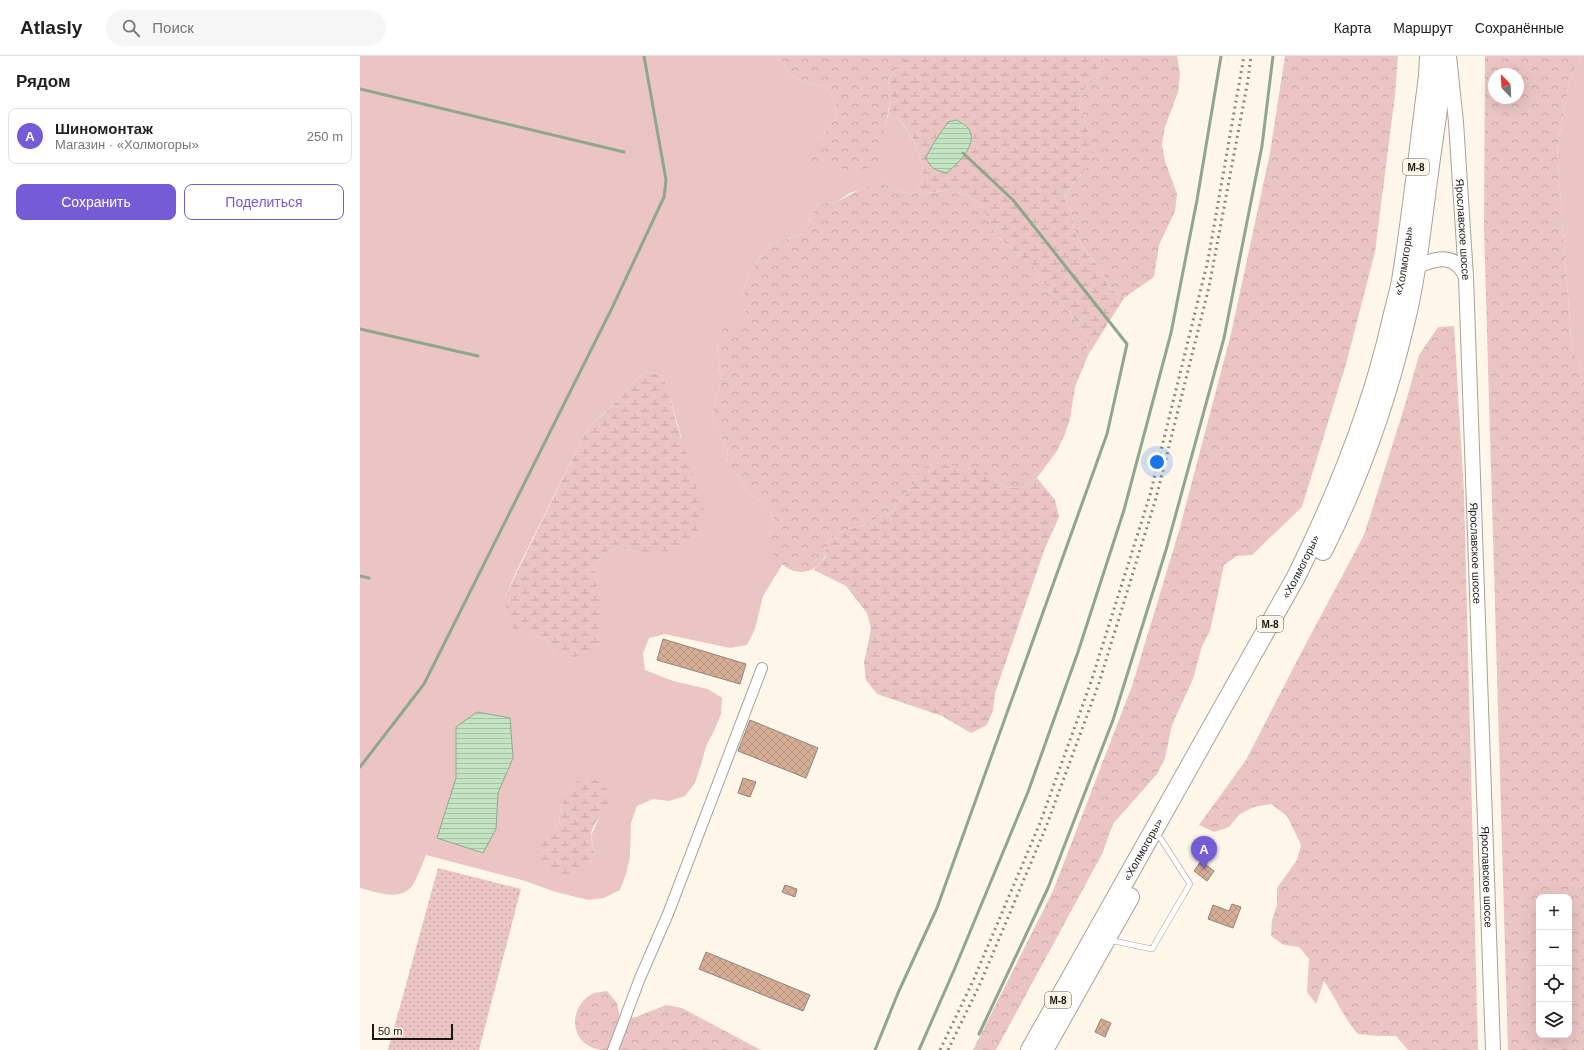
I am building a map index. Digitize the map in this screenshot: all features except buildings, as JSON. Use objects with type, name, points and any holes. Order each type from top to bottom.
[{"type":"highway","name":"«Холмогоры»","points":[[1044,1050],[1161,839],[1306,584],[1333,530],[1364,454],[1393,369],[1404,327],[1408,272],[1428,76],[1428,56]]},
{"type":"highway","name":"«Холмогоры»","points":[[1030,1050],[1296,577],[1338,488],[1369,401],[1408,272],[1444,56]]},
{"type":"main road","name":"Ярославское шоссе","points":[[1449,56],[1456,122],[1466,277],[1493,1050]]},
{"type":"main road","points":[[1408,272],[1432,260],[1451,260],[1458,264],[1466,277]]},
{"type":"street","points":[[613,1050],[640,978],[671,906],[762,668]]},
{"type":"lane","points":[[1106,940],[1152,949],[1190,884],[1161,839]]},
{"type":"green space","points":[[360,56],[777,56],[794,77],[807,83],[827,87],[835,101],[836,118],[815,145],[884,131],[888,115],[896,117],[902,122],[910,135],[922,164],[923,176],[916,194],[900,192],[882,183],[850,193],[836,202],[818,204],[802,234],[769,245],[759,258],[750,273],[743,291],[748,308],[740,325],[717,345],[721,381],[712,417],[727,448],[728,465],[748,492],[763,504],[774,517],[771,534],[772,551],[782,565],[763,596],[755,629],[747,645],[730,648],[665,634],[649,638],[643,654],[645,670],[673,681],[708,689],[722,698],[721,714],[706,746],[695,783],[685,796],[669,801],[653,799],[637,806],[631,823],[630,857],[626,874],[620,890],[604,898],[588,900],[556,892],[525,881],[426,855],[414,883],[403,893],[389,894],[360,888]],"holes":[[[646,371],[662,376],[669,392],[682,439],[636,552],[619,547],[604,553],[594,567],[598,601],[556,654],[547,640],[514,628],[505,613],[506,596],[515,574],[587,429]],[[456,726],[513,758],[498,793],[496,829],[438,838],[456,778]],[[574,784],[607,806],[601,813],[591,836],[595,854],[591,862],[577,872],[542,842],[554,830],[559,822],[561,806]]]},
{"type":"green space","points":[[777,56],[907,56],[888,80],[891,97],[878,163],[864,170],[845,169],[811,162],[815,145],[836,118],[835,101],[827,87],[807,83],[794,77]]},
{"type":"green space","points":[[907,56],[1103,56],[1104,63],[1097,78],[1084,89],[1079,106],[1092,140],[1093,156],[1085,171],[1073,183],[1064,198],[1072,213],[1074,230],[1082,246],[1102,272],[1109,288],[1124,298],[1088,355],[1087,338],[1069,311],[1045,284],[1036,270],[997,236],[981,206],[968,196],[952,190],[916,194],[923,176],[922,164],[914,142],[902,122],[896,117],[888,115],[891,97],[888,80]],"holes":[[[956,120],[964,123],[933,144],[948,122]]]},
{"type":"green space","points":[[1103,56],[1177,56],[1180,74],[1178,92],[1165,127],[1162,144],[1165,161],[1177,194],[1175,211],[1159,245],[1154,277],[1124,298],[1109,288],[1102,272],[1082,246],[1074,230],[1072,213],[1064,198],[1073,183],[1085,171],[1092,140],[1079,106],[1084,89],[1097,78],[1104,63]]},
{"type":"green space","points":[[1285,56],[1398,56],[1395,95],[1375,252],[1346,364],[1302,507],[1252,555],[1237,556],[1224,565],[1210,631],[1202,646],[1193,679],[1172,725],[1165,758],[1157,774],[1113,824],[1102,854],[996,1050],[973,1050],[1053,891],[1132,686],[1179,531],[1231,334],[1270,153]]},
{"type":"green space","points":[[1485,56],[1581,56],[1570,77],[1557,149],[1572,351],[1584,370],[1584,1050],[1508,1050],[1484,229]]},
{"type":"green space","points":[[1581,56],[1584,56],[1584,370],[1572,351],[1557,149],[1570,77]]},
{"type":"green space","points":[[882,183],[900,192],[916,194],[952,190],[968,196],[981,206],[997,236],[1036,270],[1045,284],[1069,311],[1087,338],[1088,355],[1075,387],[1070,419],[1065,434],[1057,451],[1037,478],[1022,488],[1004,487],[990,476],[936,463],[920,469],[913,485],[892,511],[861,526],[844,530],[829,540],[826,554],[818,565],[812,570],[797,572],[783,565],[772,552],[771,540],[774,517],[763,504],[748,492],[728,465],[727,448],[712,417],[721,381],[717,345],[724,327],[740,324],[747,308],[743,291],[750,273],[769,245],[802,234],[818,204],[836,202],[865,187]]},
{"type":"green space","points":[[1454,326],[1464,493],[1478,1050],[1408,1050],[1396,1036],[1358,1034],[1344,1015],[1324,981],[1316,1004],[1307,992],[1309,959],[1299,947],[1284,945],[1271,936],[1272,920],[1277,905],[1277,888],[1297,860],[1301,845],[1287,816],[1271,804],[1254,807],[1240,814],[1229,827],[1214,832],[1199,825],[1246,760],[1364,535],[1405,405],[1419,355],[1438,327]]},
{"type":"green space","points":[[646,371],[662,376],[669,390],[676,422],[705,513],[699,529],[688,543],[674,551],[636,552],[619,547],[604,553],[594,567],[602,637],[592,652],[575,657],[556,654],[547,640],[513,628],[505,613],[506,596],[587,429]]},
{"type":"green space","points":[[936,463],[974,469],[990,476],[1004,487],[1022,488],[1037,478],[1055,500],[1059,517],[1045,548],[995,693],[993,710],[987,725],[971,733],[942,716],[877,694],[866,680],[864,663],[871,629],[867,613],[846,586],[814,570],[825,558],[829,540],[844,530],[861,526],[892,511],[913,485],[919,469]]},
{"type":"green space","points":[[580,779],[597,780],[603,784],[608,793],[609,800],[604,811],[596,822],[591,835],[595,854],[592,861],[586,867],[573,874],[558,875],[551,873],[541,863],[538,854],[539,847],[544,839],[557,826],[564,799],[571,788]]},
{"type":"green space","points":[[438,868],[521,889],[479,1050],[388,1050]]},
{"type":"green space","points":[[607,991],[617,1003],[620,1018],[636,1017],[666,1005],[682,1008],[761,1050],[601,1050],[589,1046],[582,1041],[575,1027],[577,1012],[585,999],[592,994]]},
{"type":"shaded area","points":[[956,120],[965,125],[970,132],[971,139],[965,154],[960,161],[946,173],[933,168],[929,164],[926,157],[948,122]]},
{"type":"shaded area","points":[[477,712],[510,718],[513,758],[498,793],[496,829],[483,853],[437,838],[456,778],[456,727]]},
{"type":"waterway","points":[[360,767],[424,684],[612,308],[664,197],[666,180],[644,56]]},
{"type":"waterway","points":[[919,1050],[955,968],[1028,792],[1078,652],[1124,510],[1171,333],[1197,200],[1221,56]]},
{"type":"waterway","points":[[979,1034],[1048,888],[1113,720],[1166,550],[1224,338],[1262,146],[1273,56]]},
{"type":"waterway","points":[[360,89],[624,152]]},
{"type":"waterway","points":[[875,1050],[898,993],[937,908],[1107,434],[1127,344],[1013,200],[963,153]]},
{"type":"waterway","points":[[360,329],[478,356]]},
{"type":"waterway","points":[[360,576],[369,578]]},
{"type":"railway","points":[[940,1050],[973,981],[1040,823],[1091,682],[1150,495],[1208,260],[1244,56]]},
{"type":"railway","points":[[948,1050],[980,984],[1046,827],[1099,683],[1156,498],[1209,287],[1248,80],[1251,56]]},
{"type":"place","name":"Шиномонтаж","points":[[1204,869]]}]
